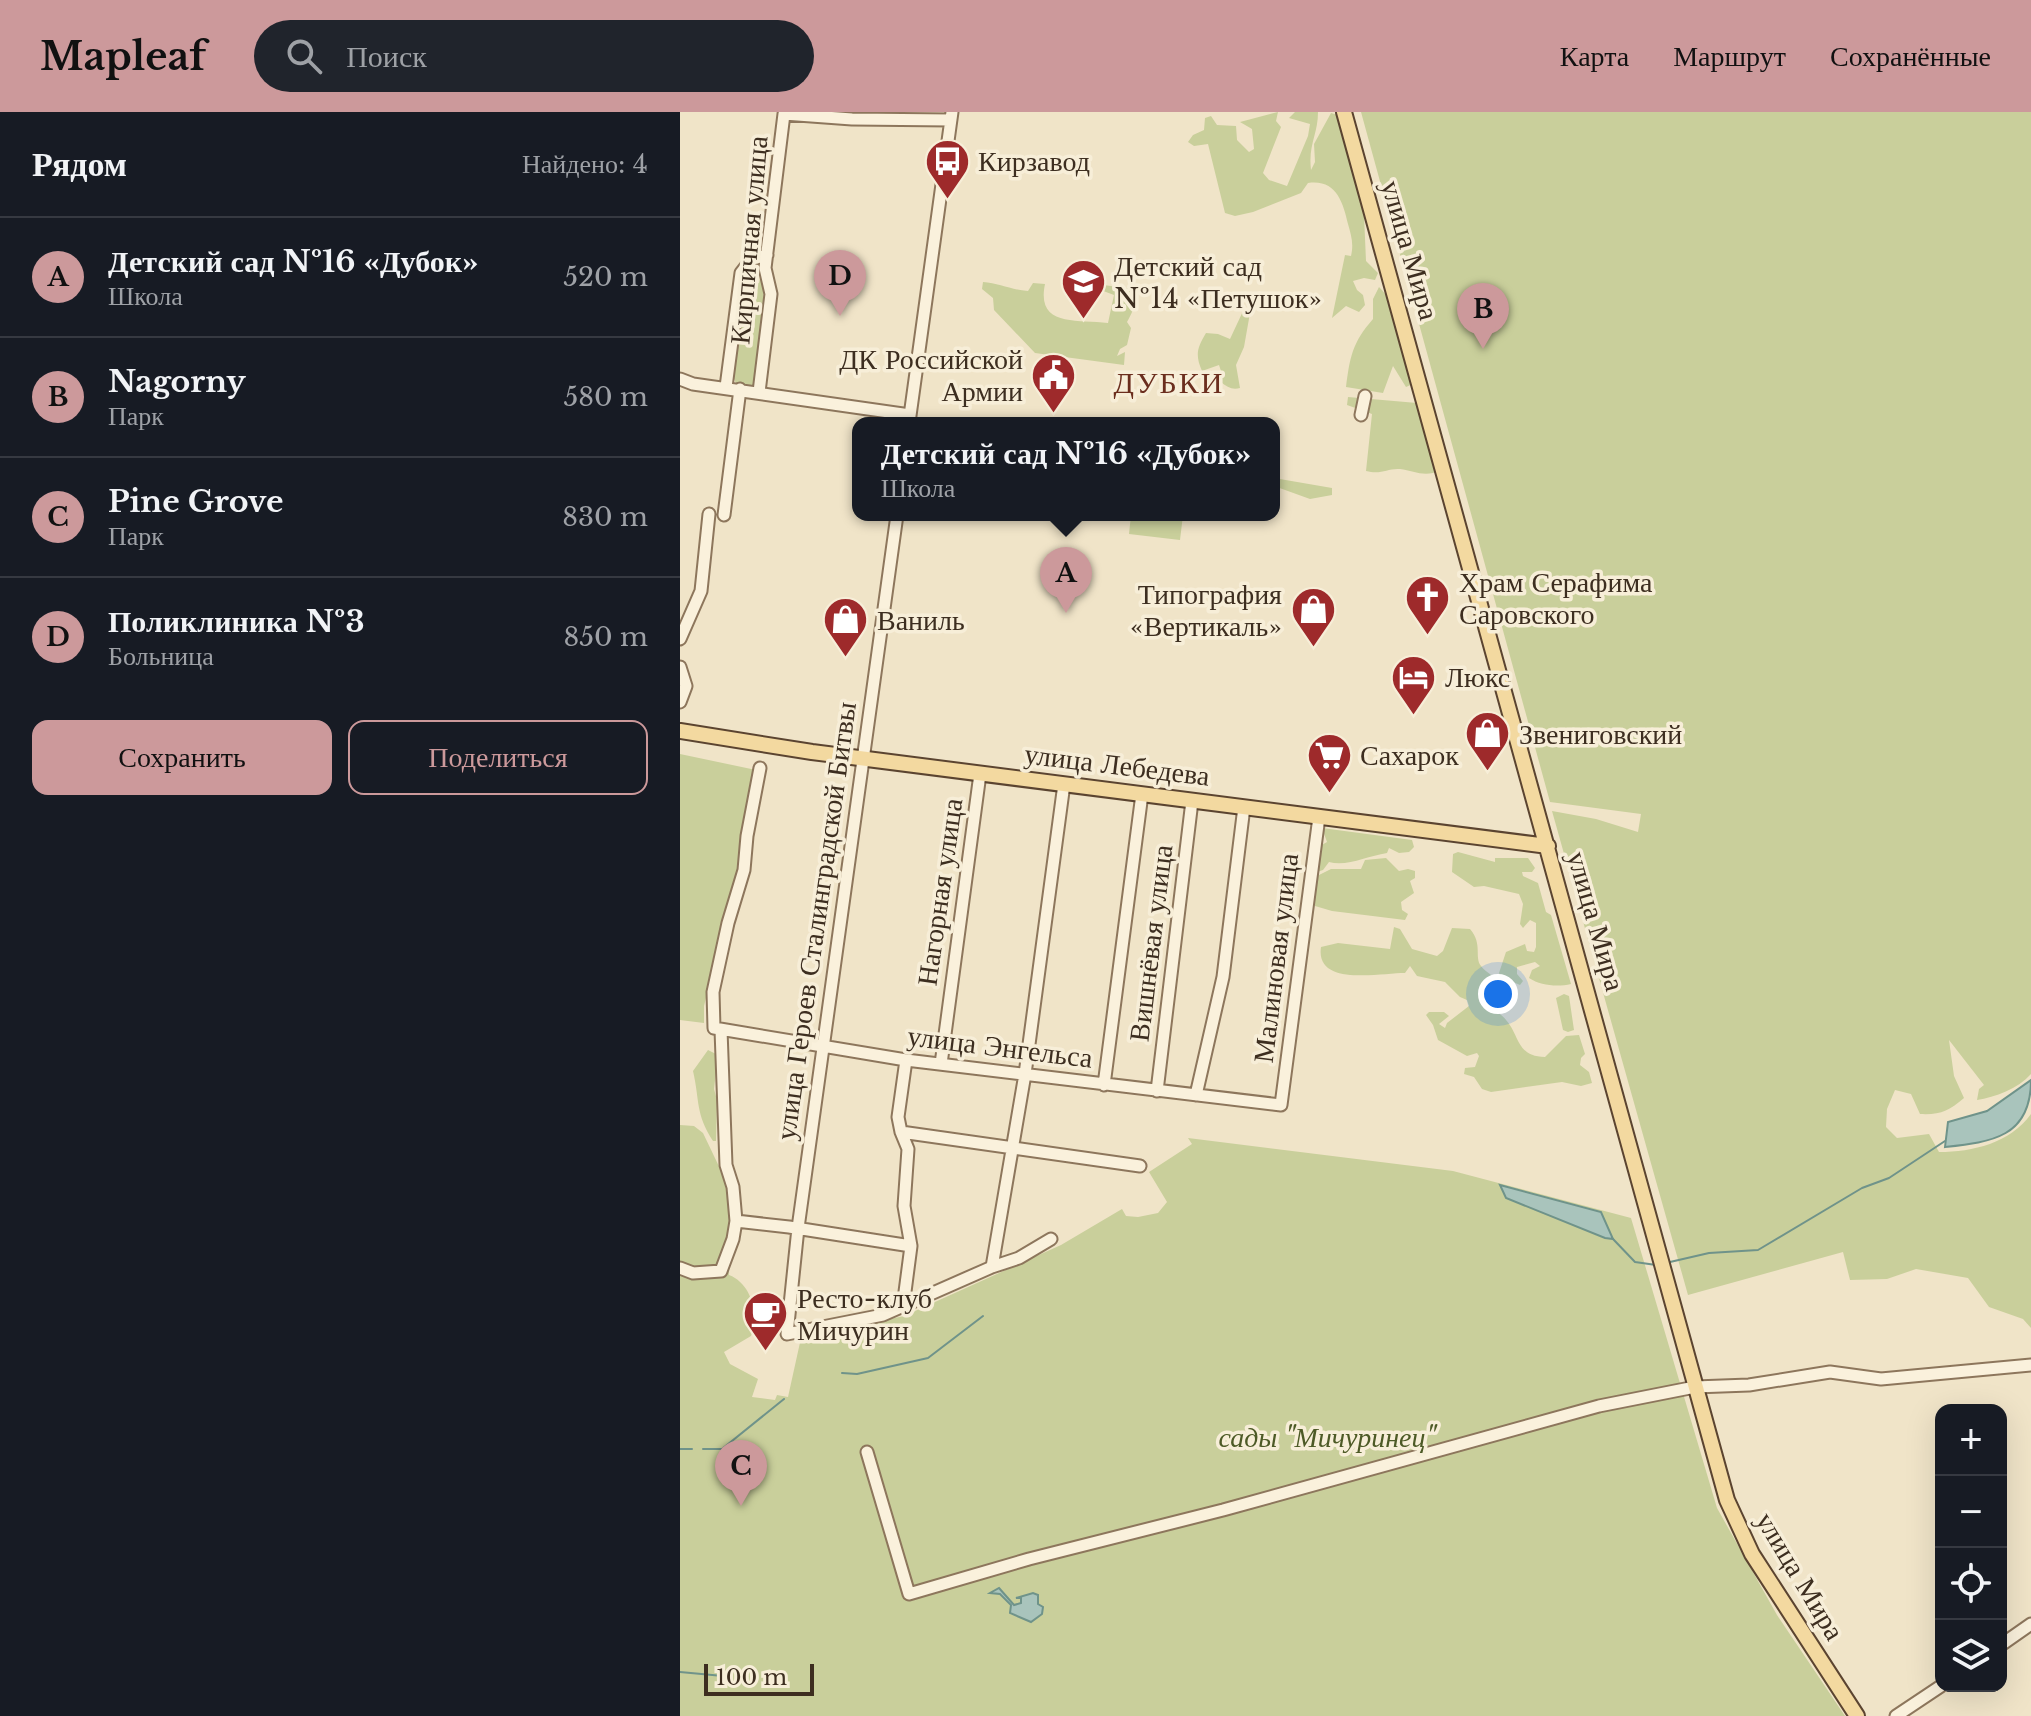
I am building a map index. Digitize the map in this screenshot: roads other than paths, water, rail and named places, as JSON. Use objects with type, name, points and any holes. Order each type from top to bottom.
[{"type":"main road","name":"улица Мира","points":[[1344,112],[1695,1387],[1736,1524],[1780,1600],[1857,1716]]},
{"type":"main road","name":"улица Лебедева","points":[[680,731],[980,774],[1548,846]]},
{"type":"street","name":"Кирпичная улица","points":[[759,392],[771,294],[765,268],[784,114],[852,119],[952,116]]},
{"type":"street","points":[[910,417],[952,116]]},
{"type":"street","points":[[726,387],[741,273],[752,259],[767,255]]},
{"type":"street","points":[[680,379],[899,417]]},
{"type":"street","points":[[724,515],[740,389]]},
{"type":"street","points":[[1361,415],[1365,396]]},
{"type":"street","points":[[680,639],[701,591],[709,514]]},
{"type":"street","name":"улица Героев Сталинградской Битвы","points":[[896,521],[798,1228],[787,1334],[883,1315],[903,1307]]},
{"type":"street","points":[[680,667],[686,686],[680,702]]},
{"type":"street","points":[[680,1268],[693,1273],[721,1271],[736,1221],[733,1187],[726,1165],[713,992],[728,923],[744,870],[760,768]]},
{"type":"street","name":"Нагорная улица","points":[[941,1064],[980,774]]},
{"type":"street","points":[[992,1267],[1025,1074],[1064,784]]},
{"type":"street","points":[[1104,1085],[1142,794]]},
{"type":"street","name":"Вишнёвая улица","points":[[1157,1091],[1192,801]]},
{"type":"street","points":[[1196,1095],[1223,977],[1244,807]]},
{"type":"street","name":"Малиновая улица","points":[[1281,1105],[1319,817]]},
{"type":"street","name":"улица Энгельса","points":[[717,1029],[906,1060],[1281,1105]]},
{"type":"street","points":[[903,1307],[911,1246],[904,1206],[908,1149],[898,1117],[906,1060]]},
{"type":"street","points":[[901,1132],[1140,1166]]},
{"type":"street","points":[[736,1221],[911,1246]]},
{"type":"street","points":[[903,1307],[1019,1258],[1051,1239]]},
{"type":"street","points":[[867,1452],[909,1594],[1599,1406],[1695,1387],[1749,1385],[1830,1372],[1881,1379],[2031,1365]]},
{"type":"street","points":[[2007,1641],[2031,1624]]},
{"type":"street","points":[[1903,1714],[1935,1690]]},
{"type":"water","points":[[2031,1080],[2024,1114],[2006,1133],[1993,1139],[1945,1147],[1948,1122],[1987,1111]]},
{"type":"water","points":[[1500,1185],[1601,1212],[1613,1239],[1506,1198]]},
{"type":"water","points":[[999,1588],[1014,1605],[1021,1603],[1021,1598],[1016,1598],[1033,1593],[1038,1595],[1038,1604],[1043,1607],[1042,1614],[1031,1622],[1010,1613],[1011,1605],[1000,1594],[990,1593]]},
{"type":"waterway","points":[[1670,1262],[1709,1253],[1758,1250],[1862,1188],[1889,1178],[1945,1141]]},
{"type":"waterway","points":[[1613,1239],[1635,1262],[1656,1265]]},
{"type":"waterway","points":[[842,1373],[857,1374],[928,1358],[983,1316]]},
{"type":"waterway","points":[[703,1449],[722,1449],[784,1399]]},
{"type":"waterway","points":[[680,1449],[692,1449]]},
{"type":"waterway","points":[[680,1672],[723,1676]]},
{"type":"place","name":"Кирзавод","points":[[947,200]]},
{"type":"place","name":"Поликлиника №3","points":[[840,316]]},
{"type":"place","name":"Детский сад №14 «Петушок»","points":[[1083,321]]},
{"type":"place","name":"Nagorny","points":[[1483,349]]},
{"type":"place","name":"ДК Российской Армии","points":[[1054,414]]},
{"type":"place","name":"Детский сад №16 «Дубок»","points":[[1066,613]]},
{"type":"place","name":"Храм Серафима Саровского","points":[[1428,637]]},
{"type":"place","name":"Типография «Вертикаль»","points":[[1313,649]]},
{"type":"place","name":"Ваниль","points":[[846,659]]},
{"type":"place","name":"Люкс","points":[[1414,716]]},
{"type":"place","name":"Звениговский","points":[[1488,773]]},
{"type":"place","name":"Сахарок","points":[[1329,794]]},
{"type":"place","name":"Ресто-клуб Мичурин","points":[[766,1353]]},
{"type":"place","name":"Pine Grove","points":[[741,1506]]},
{"type":"district","name":"ДУБКИ","points":[[1169,382]]},
{"type":"park label","name":"сады \"Мичуринец\"","points":[[1327,1437]]}]
